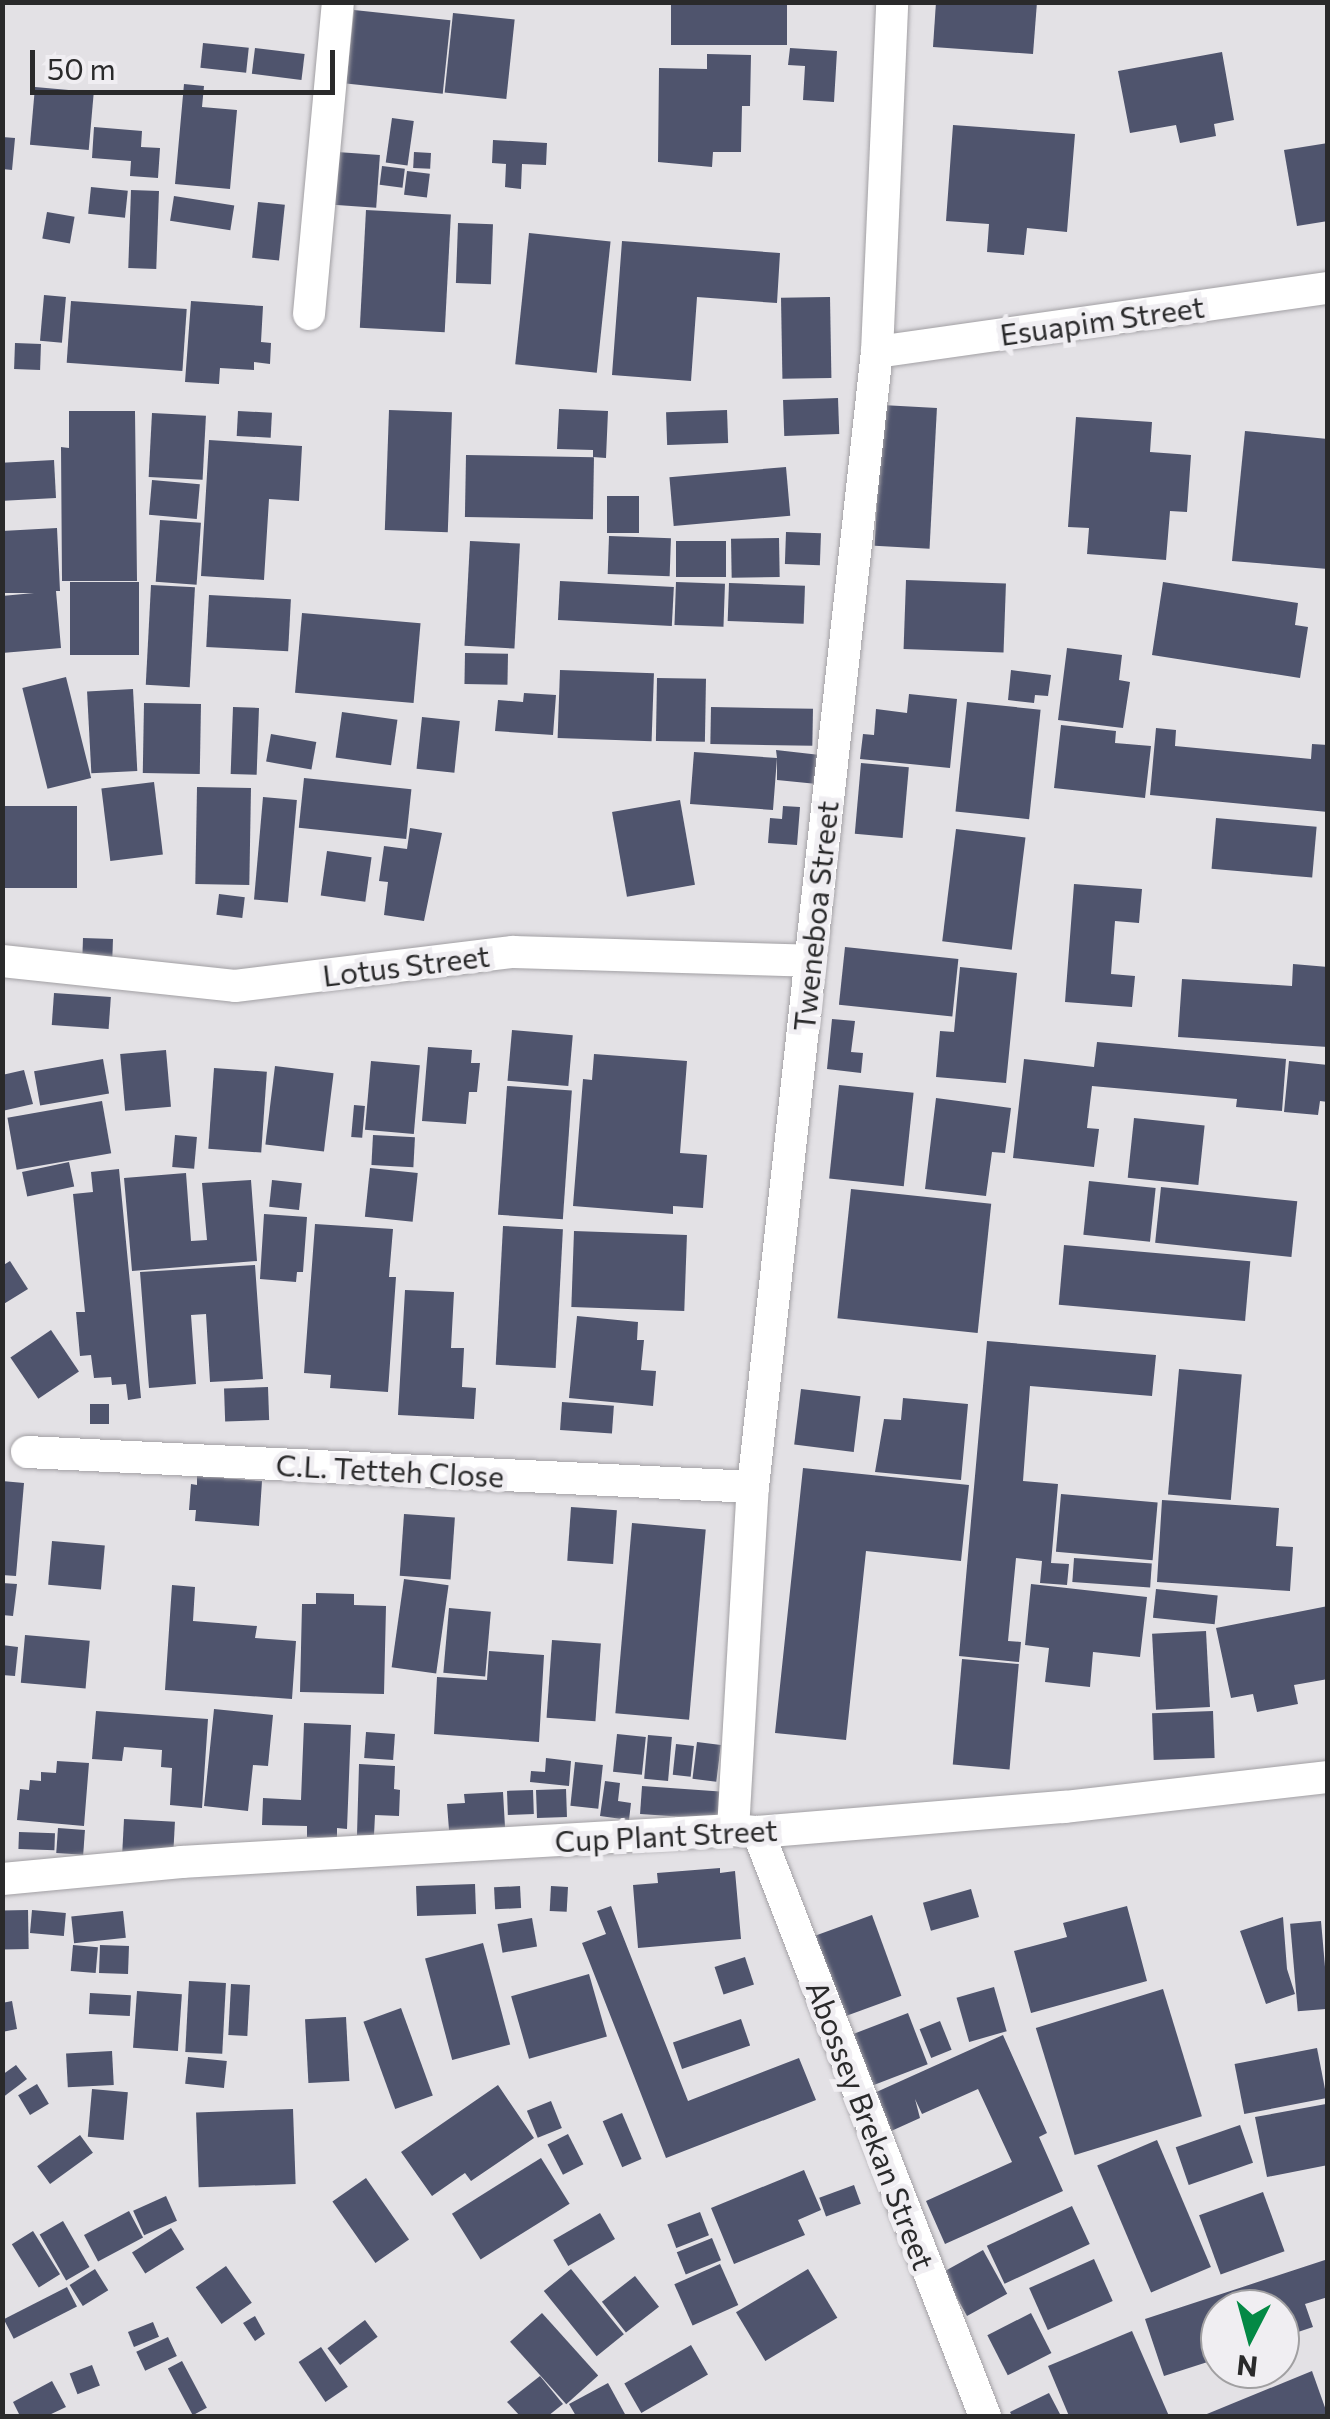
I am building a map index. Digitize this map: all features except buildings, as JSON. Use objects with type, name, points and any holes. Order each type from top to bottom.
[{"type":"street","points":[[308,314],[338,2]]},
{"type":"street","name":"Tweneboa Street","points":[[746,1831],[753,1487],[877,352],[892,2]]},
{"type":"street","name":"Esuapim Street","points":[[877,352],[1328,288]]},
{"type":"street","name":"Lotus Street","points":[[2,962],[235,986],[513,952],[810,961]]},
{"type":"street","name":"C.L. Tetteh Close","points":[[26,1452],[753,1487]]},
{"type":"street","name":"Cup Plant Street","points":[[2,1879],[181,1862],[746,1831],[1064,1806],[1328,1777]]},
{"type":"street","name":"Abossey Brekan Street","points":[[746,1831],[984,2416]]}]
